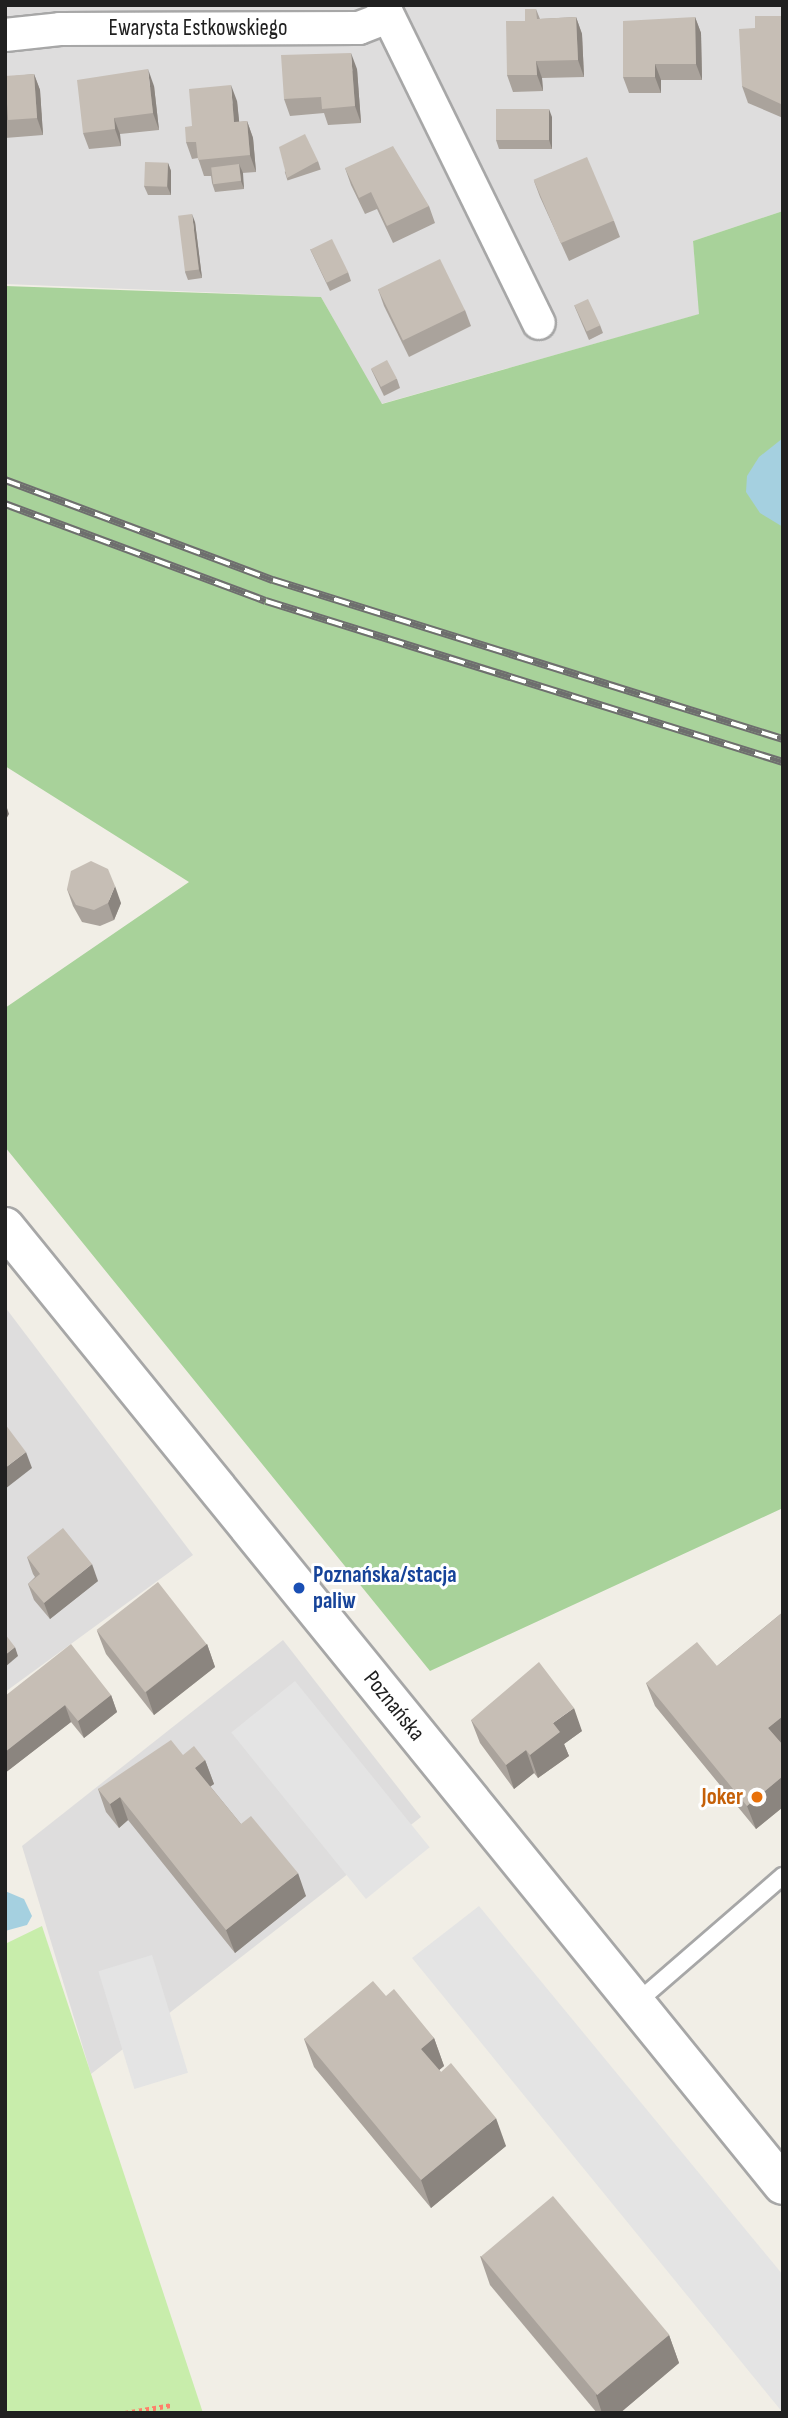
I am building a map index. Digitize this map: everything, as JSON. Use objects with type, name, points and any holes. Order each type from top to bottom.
[{"type":"street","name":"Ewarysta Estkowskiego","points":[[5,35],[60,29],[359,27],[386,11],[539,323]]},
{"type":"street","name":"Poznańska","points":[[5,1227],[783,2185]]},
{"type":"lane","points":[[635,2004],[783,1876]]},
{"type":"path","points":[[125,2413],[172,2405]]},
{"type":"shaded area","points":[[5,5],[783,5],[783,211],[693,241],[700,314],[381,404],[321,297],[5,284]]},
{"type":"shaded area","points":[[5,1307],[193,1555],[5,1692]]},
{"type":"shaded area","points":[[283,1640],[421,1817],[91,2074],[22,1846]]},
{"type":"shaded area","points":[[295,1681],[430,1847],[366,1899],[231,1733]]},
{"type":"shaded area","points":[[479,1906],[783,2275],[783,2413],[412,1958]]},
{"type":"shaded area","points":[[152,1955],[188,2073],[134,2089],[98,1971]]},
{"type":"green space","points":[[783,211],[783,1508],[430,1671],[5,1147],[5,1008],[189,882],[5,766],[5,286],[321,297],[382,404],[699,314],[693,241]]},
{"type":"green space","points":[[42,1926],[203,2413],[5,2413],[5,1944]]},
{"type":"water","points":[[783,438],[783,527],[760,513],[746,492],[747,476],[759,457]]},
{"type":"water","points":[[5,1891],[24,1899],[32,1916],[27,1925],[5,1931]]},
{"type":"building","points":[[525,9],[536,9],[537,19],[576,17],[578,60],[536,61],[537,75],[507,75],[506,21],[525,21]]},
{"type":"building","points":[[755,16],[783,16],[783,105],[742,86],[739,29],[755,28]]},
{"type":"building","points":[[695,17],[696,64],[655,64],[655,77],[623,77],[623,21]]},
{"type":"building","points":[[351,53],[355,106],[322,109],[321,97],[284,99],[281,55]]},
{"type":"building","points":[[148,69],[153,113],[114,118],[115,129],[83,133],[77,80]]},
{"type":"building","points":[[34,74],[37,118],[8,120],[5,76]]},
{"type":"building","points":[[231,85],[234,122],[247,121],[250,155],[198,160],[196,142],[186,142],[185,127],[192,126],[189,89]]},
{"type":"building","points":[[496,109],[549,109],[549,140],[496,140]]},
{"type":"building","points":[[305,134],[318,161],[287,178],[279,147]]},
{"type":"building","points":[[393,146],[429,206],[387,226],[371,192],[359,198],[345,168]]},
{"type":"building","points":[[587,157],[614,221],[561,243],[534,180]]},
{"type":"building","points":[[145,162],[168,163],[167,187],[144,186]]},
{"type":"building","points":[[239,164],[241,181],[213,184],[211,167]]},
{"type":"building","points":[[192,214],[199,270],[185,271],[178,216]]},
{"type":"building","points":[[332,239],[348,272],[327,283],[310,250]]},
{"type":"building","points":[[440,259],[465,310],[403,340],[378,289]]},
{"type":"building","points":[[588,299],[600,325],[587,332],[574,305]]},
{"type":"building","points":[[387,360],[397,379],[381,387],[371,368]]},
{"type":"building","points":[[91,861],[108,869],[115,886],[108,903],[94,910],[76,905],[67,889],[71,871]]},
{"type":"building","points":[[5,1424],[26,1452],[5,1468]]},
{"type":"building","points":[[63,1528],[92,1564],[44,1603],[28,1584],[40,1574],[27,1557]]},
{"type":"building","points":[[158,1582],[207,1644],[145,1692],[97,1630]]},
{"type":"building","points":[[783,1612],[783,1716],[768,1728],[783,1745],[783,1776],[747,1806],[646,1683],[697,1642],[717,1666]]},
{"type":"building","points":[[5,1634],[15,1647],[5,1655]]},
{"type":"building","points":[[71,1644],[111,1695],[78,1721],[65,1705],[5,1752],[5,1696]]},
{"type":"building","points":[[539,1662],[574,1708],[553,1723],[560,1732],[530,1755],[526,1750],[506,1765],[471,1720]]},
{"type":"building","points":[[171,1740],[183,1755],[194,1746],[205,1760],[195,1768],[241,1824],[251,1816],[298,1873],[226,1930],[120,1797],[110,1804],[98,1789]]},
{"type":"building","points":[[373,1981],[386,1996],[394,1989],[434,2038],[421,2049],[441,2072],[451,2063],[496,2118],[421,2180],[304,2039]]},
{"type":"building","points":[[553,2196],[669,2335],[597,2395],[481,2256]]},
{"type":"railway","points":[[5,480],[273,580],[783,739]]},
{"type":"railway","points":[[5,504],[266,601],[783,762]]},
{"type":"place","name":"Poznańska/stacja paliw","points":[[299,1588]]},
{"type":"place","name":"Joker","points":[[757,1797]]}]
